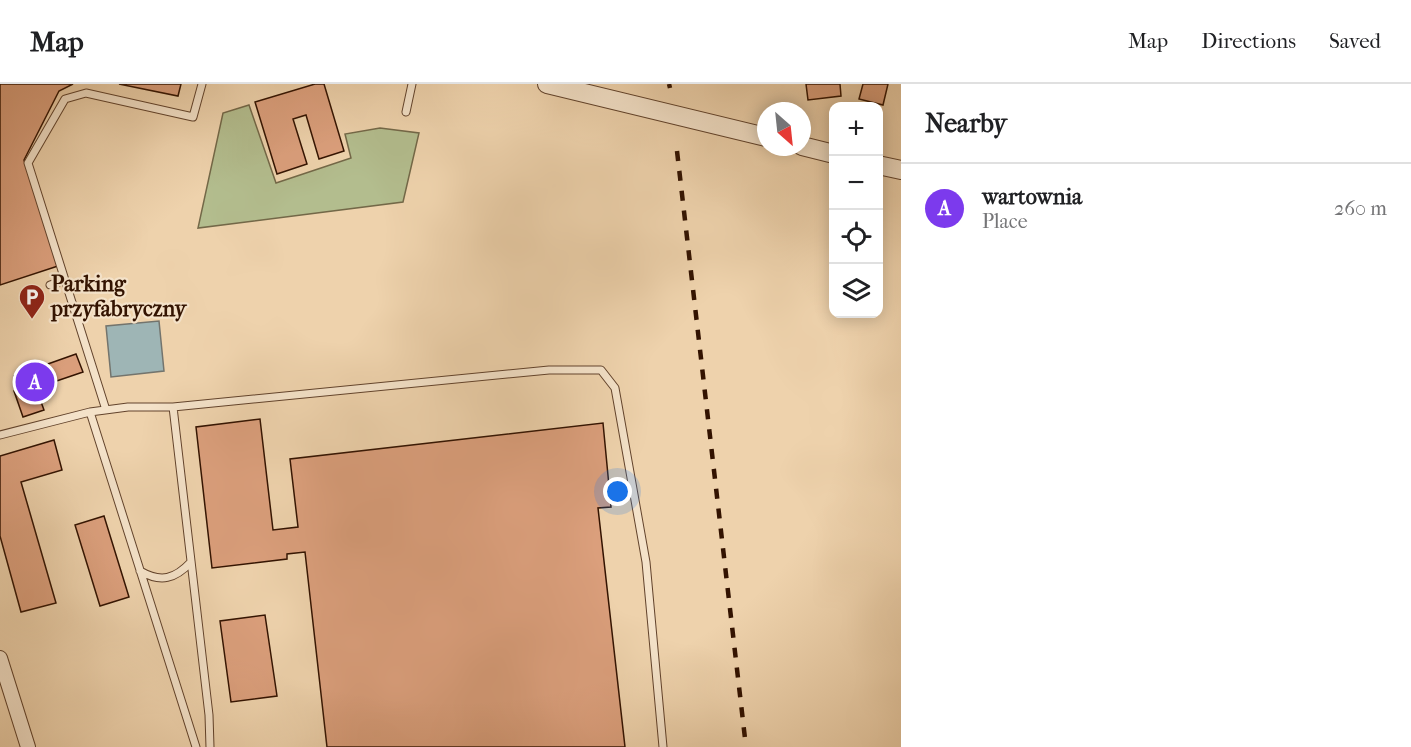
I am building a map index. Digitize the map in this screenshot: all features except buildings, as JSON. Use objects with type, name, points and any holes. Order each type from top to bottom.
[{"type":"street","points":[[547,84],[757,135]]},
{"type":"street","points":[[811,148],[829,153]]},
{"type":"street","points":[[883,166],[901,170]]},
{"type":"street","points":[[0,658],[28,747]]},
{"type":"lane","points":[[106,410],[28,163],[65,99],[86,93],[193,117],[202,84]]},
{"type":"lane","points":[[406,112],[412,84]]},
{"type":"lane","points":[[51,285],[65,280]]},
{"type":"lane","points":[[0,435],[106,410],[173,407],[549,370],[601,370],[615,388],[646,562],[663,747]]},
{"type":"lane","points":[[173,407],[209,715],[210,747]]},
{"type":"lane","points":[[90,412],[196,747]]},
{"type":"lane","points":[[140,571],[154,578],[166,579],[177,575],[191,562]]},
{"type":"green space","points":[[249,105],[276,183],[351,158],[345,134],[380,128],[419,133],[403,202],[198,228],[223,113]]},
{"type":"water","points":[[159,321],[164,371],[111,377],[106,326]]},
{"type":"railway","points":[[669,84],[670,88]]},
{"type":"railway","points":[[677,151],[746,747]]},
{"type":"place","name":"Parking przyfabryczny","points":[[32,320]]},
{"type":"place","name":"wartownia","points":[[35,382]]}]
